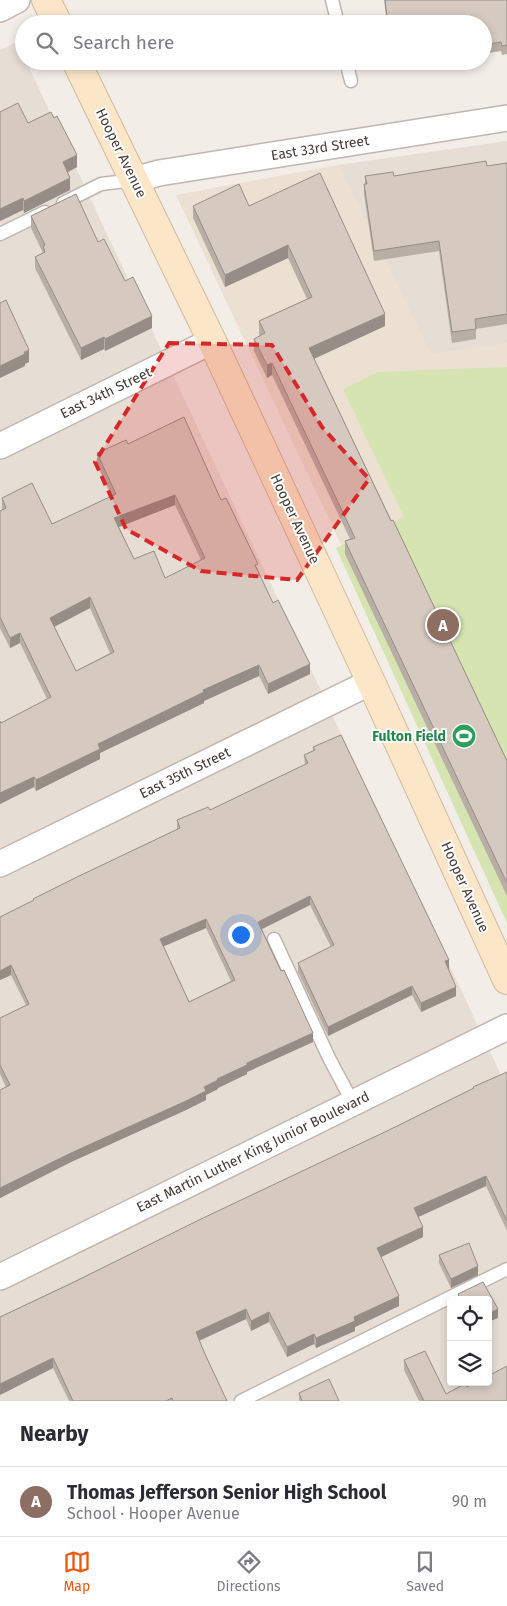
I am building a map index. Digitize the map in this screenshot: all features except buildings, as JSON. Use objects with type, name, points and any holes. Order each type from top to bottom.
[{"type":"street","points":[[0,8],[17,0]]},
{"type":"street","points":[[46,0],[54,15]]},
{"type":"street","name":"Hooper Avenue","points":[[80,70],[212,341],[507,980]]},
{"type":"street","name":"East 33rd Street","points":[[134,180],[159,173],[507,118]]},
{"type":"street","name":"East 34th Street","points":[[0,446],[212,341]]},
{"type":"street","name":"East 35th Street","points":[[0,864],[371,682]]},
{"type":"street","name":"East Martin Luther King Junior Boulevard","points":[[0,1277],[507,1027]]},
{"type":"lane","points":[[332,0],[336,15]]},
{"type":"lane","points":[[348,70],[351,81]]},
{"type":"lane","points":[[0,234],[101,184],[134,180]]},
{"type":"lane","points":[[274,939],[329,1058],[353,1103]]},
{"type":"lane","points":[[241,1401],[507,1269]]},
{"type":"highlighted area","points":[[169,343],[272,345],[322,427],[369,479],[297,580],[201,571],[126,529],[95,462]]},
{"type":"shaded area","points":[[15,43],[15,70],[30,70],[507,1088],[507,1401],[0,1401],[0,50]]},
{"type":"shaded area","points":[[507,141],[507,343],[431,355],[338,165]]},
{"type":"shaded area","points":[[338,165],[431,354],[507,343],[507,896],[176,195]]},
{"type":"green space","name":"Fulton Field","points":[[507,367],[507,923],[336,548],[404,517],[343,389],[377,372]]},
{"type":"place","name":"Thomas Jefferson Senior High School","points":[[443,625]]},
{"type":"place","name":"Fulton Field","points":[[464,736]]}]
